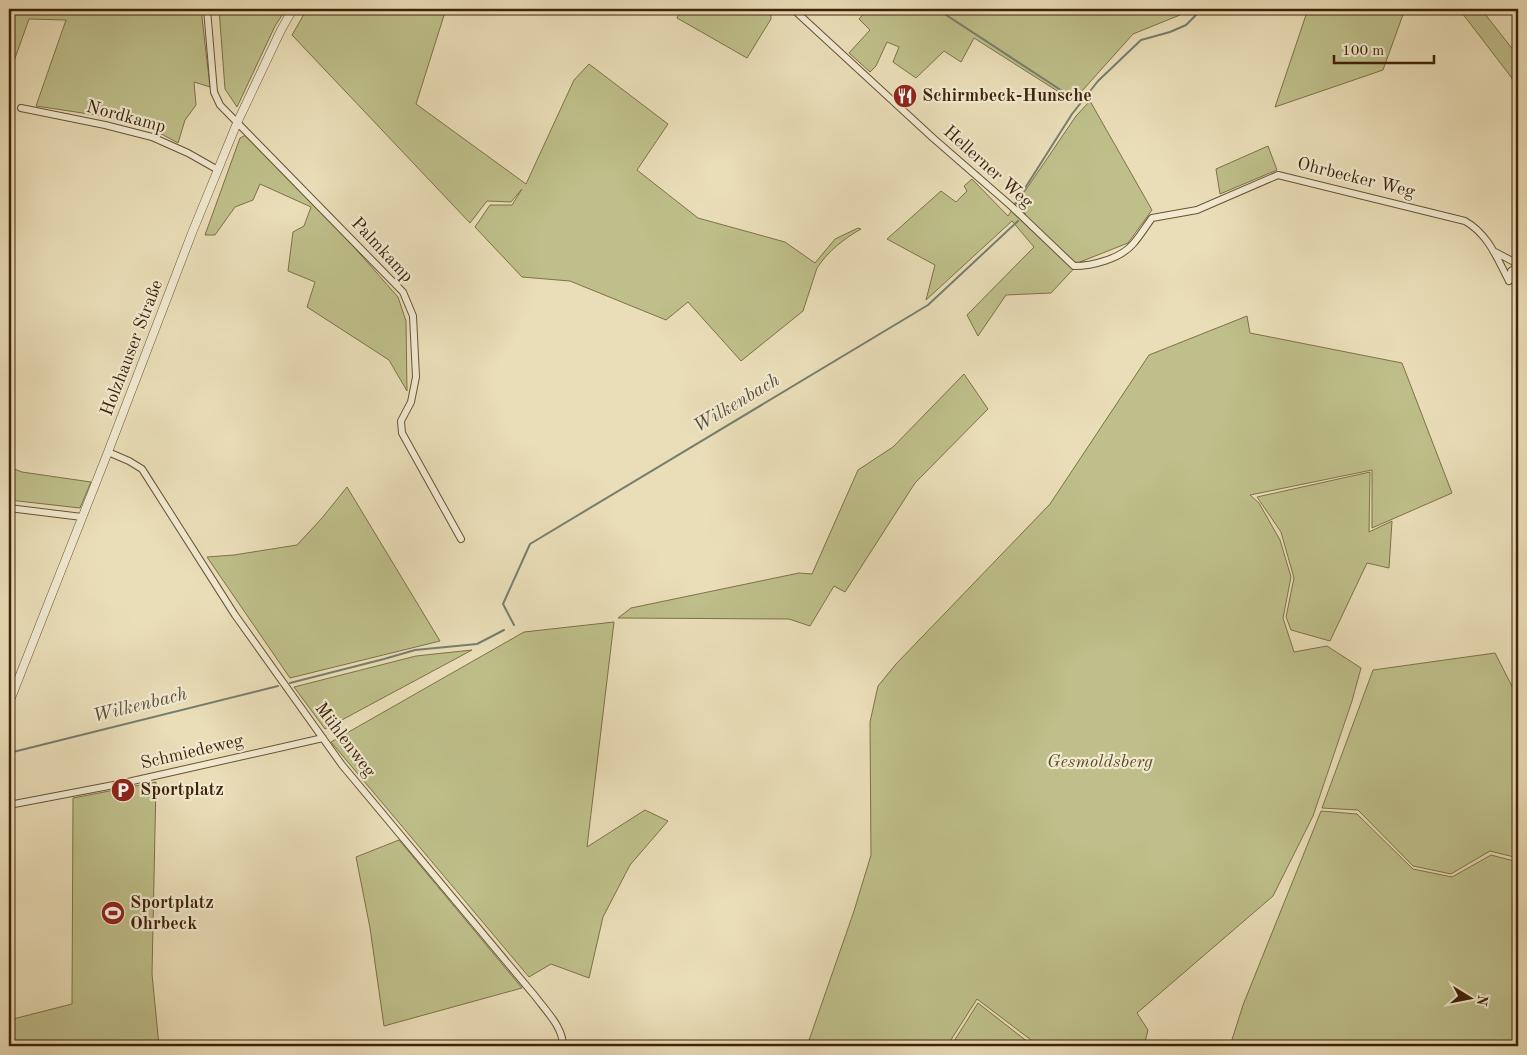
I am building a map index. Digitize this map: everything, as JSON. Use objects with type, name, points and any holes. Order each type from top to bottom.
[{"type":"street","name":"Palmkamp","points":[[207,9],[214,92],[220,105],[403,292],[413,316],[416,377],[411,402],[400,421],[402,434],[460,539]]},
{"type":"street","name":"Holzhauser Straße","points":[[9,704],[192,233],[238,123],[281,30],[293,9]]},
{"type":"street","name":"Hellerner Weg","points":[[793,9],[1074,266]]},
{"type":"street","name":"Nordkamp","points":[[20,108],[105,125],[152,137],[188,153],[218,170]]},
{"type":"street","name":"Ohrbecker Weg","points":[[1074,266],[1083,266],[1103,261],[1125,251],[1132,245],[1152,218],[1197,210],[1278,175],[1464,221],[1477,228],[1494,251],[1509,281],[1511,271],[1518,265],[1494,251]]},
{"type":"street","name":"Mühlenweg","points":[[108,452],[142,469],[235,615],[342,765],[535,996],[556,1024],[563,1038],[563,1046]]},
{"type":"street","points":[[9,508],[82,516]]},
{"type":"street","name":"Schmiedeweg","points":[[9,805],[119,784],[323,738]]},
{"type":"green space","points":[[9,9],[201,9],[210,87],[194,82],[196,105],[185,120],[178,143],[152,129],[109,117],[36,106],[66,20],[29,19],[9,75]]},
{"type":"green space","points":[[219,9],[286,9],[275,26],[237,107],[225,89]]},
{"type":"green space","points":[[307,9],[446,9],[416,104],[526,184],[574,80],[589,64],[668,124],[637,170],[698,218],[785,242],[815,263],[835,239],[858,228],[861,229],[837,246],[817,268],[803,311],[741,361],[688,302],[666,320],[570,281],[522,277],[475,227],[490,205],[512,205],[522,189],[511,202],[487,201],[470,223],[292,35]]},
{"type":"green space","points":[[681,9],[771,9],[771,19],[747,58],[677,18]]},
{"type":"green space","points":[[868,9],[1186,9],[1180,15],[1133,34],[1073,101],[974,38],[961,62],[944,51],[916,78],[893,62],[899,47],[887,42],[876,66],[870,72],[849,53],[870,30],[859,19]]},
{"type":"green space","points":[[1308,9],[1405,9],[1383,70],[1275,107]]},
{"type":"green space","points":[[1459,9],[1481,9],[1518,56],[1518,86]]},
{"type":"green space","points":[[1090,101],[1152,210],[1128,243],[1080,262],[1051,293],[1006,295],[978,336],[967,315],[1034,247],[1012,221],[926,300],[935,265],[887,239],[941,191],[956,202],[967,191],[964,186],[972,179],[1008,216],[1076,116]]},
{"type":"green space","points":[[246,135],[338,229],[398,297],[406,321],[407,391],[389,360],[307,307],[315,282],[288,271],[293,232],[304,226],[311,207],[260,184],[253,200],[235,207],[215,235],[205,235],[240,138]]},
{"type":"green space","points":[[1268,146],[1277,170],[1220,194],[1216,169]]},
{"type":"green space","name":"Gesmoldsberg","points":[[1247,316],[1250,333],[1402,363],[1452,493],[1372,528],[1372,470],[1250,495],[1259,503],[1280,540],[1291,577],[1283,618],[1294,652],[1327,646],[1361,668],[1352,701],[1313,816],[1273,896],[1137,1013],[1148,1030],[1144,1046],[1039,1046],[977,999],[947,1046],[807,1046],[854,911],[871,855],[870,722],[878,686],[896,664],[1050,504],[1149,355]]},
{"type":"green space","points":[[964,374],[988,409],[915,483],[845,592],[834,586],[810,626],[789,619],[618,618],[631,608],[799,573],[812,574],[858,470],[893,447]]},
{"type":"green space","points":[[9,467],[22,472],[91,482],[80,508],[9,500]]},
{"type":"green space","points":[[1370,472],[1369,532],[1392,521],[1389,568],[1367,563],[1330,641],[1291,630],[1286,617],[1294,578],[1281,532],[1257,497]]},
{"type":"green space","points":[[347,487],[440,641],[290,678],[207,557],[234,555],[297,545]]},
{"type":"green space","points":[[614,622],[587,847],[645,810],[668,821],[630,865],[603,917],[589,978],[551,964],[529,977],[331,742],[524,632]]},
{"type":"green space","points":[[472,650],[325,729],[294,687],[416,656]]},
{"type":"green space","points":[[1495,653],[1518,698],[1518,858],[1490,851],[1451,874],[1413,866],[1358,810],[1322,808],[1373,670]]},
{"type":"green space","points":[[156,782],[152,974],[159,1046],[9,1046],[9,1020],[72,1004],[73,798]]},
{"type":"green space","points":[[1321,811],[1357,814],[1413,869],[1452,877],[1491,855],[1518,862],[1518,1046],[1230,1046],[1243,1005]]},
{"type":"green space","points":[[399,840],[522,988],[384,1026],[370,928],[356,857]]},
{"type":"green space","points":[[978,1003],[1033,1046],[951,1046]]},
{"type":"waterway","points":[[937,9],[1076,100]]},
{"type":"waterway","name":"Wilkenbach","points":[[1025,214],[1015,204],[1072,114],[1098,81],[1141,40],[1170,32],[1186,25],[1200,9]]},
{"type":"waterway","name":"Wilkenbach","points":[[514,625],[503,604],[530,544],[928,305],[1018,221]]},
{"type":"waterway","name":"Wilkenbach","points":[[290,683],[415,650],[477,644],[504,630]]},
{"type":"waterway","name":"Wilkenbach","points":[[9,753],[278,686]]},
{"type":"place","name":"Schirmbeck-Hunsche","points":[[905,96]]},
{"type":"place","name":"Sportplatz","points":[[123,790]]},
{"type":"place","name":"Sportplatz Ohrbeck","points":[[113,913]]}]
